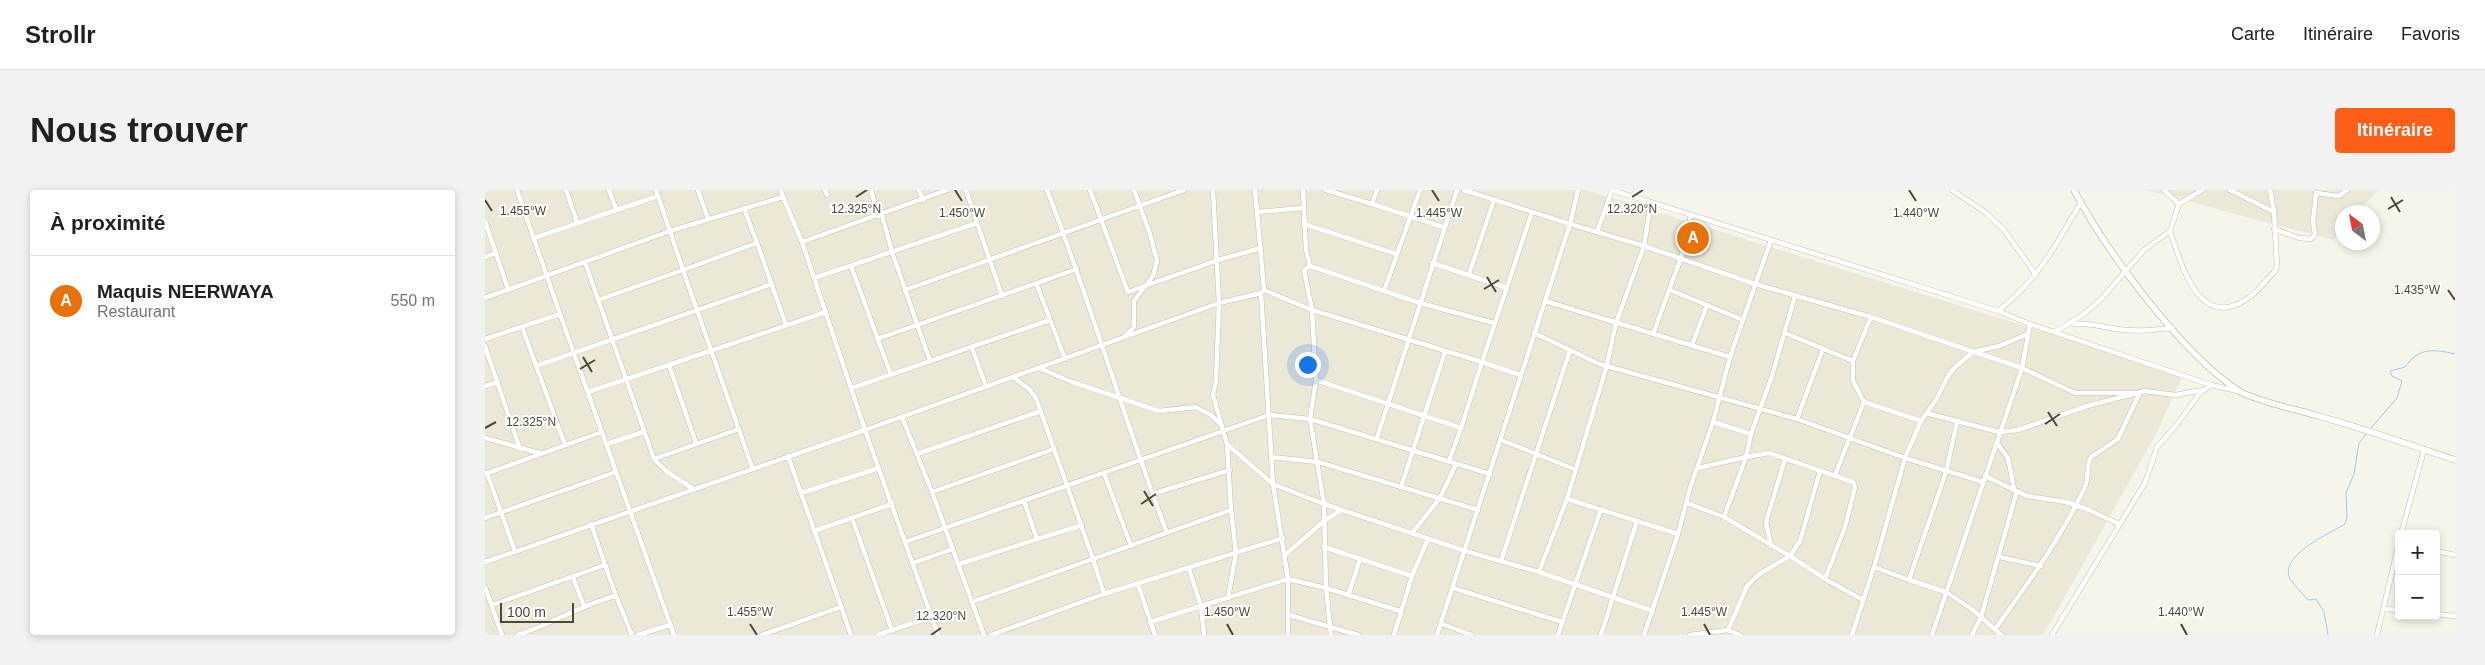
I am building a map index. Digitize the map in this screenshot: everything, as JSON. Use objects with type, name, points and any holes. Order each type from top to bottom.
[{"type":"street","points":[[517,190],[674,635]]},
{"type":"street","points":[[566,190],[577,222]]},
{"type":"street","points":[[609,190],[616,209]]},
{"type":"street","points":[[656,190],[752,468]]},
{"type":"street","points":[[698,190],[708,219]]},
{"type":"street","points":[[781,190],[802,242],[865,430],[938,635]]},
{"type":"street","points":[[871,190],[930,361]]},
{"type":"street","points":[[919,190],[923,200]]},
{"type":"street","points":[[802,242],[947,190]]},
{"type":"street","points":[[966,190],[1002,296]]},
{"type":"street","points":[[1047,190],[1077,269],[1139,460],[1167,533]]},
{"type":"street","points":[[1090,190],[1126,291],[1130,293],[1218,260],[1261,248]]},
{"type":"street","points":[[1115,342],[1129,333],[1134,327],[1133,304],[1141,289],[1153,276],[1157,261],[1150,234],[1134,190]]},
{"type":"street","points":[[905,290],[1184,190]]},
{"type":"street","points":[[1213,190],[1219,303],[1216,381],[1213,395],[1227,444],[1236,553],[1228,598]]},
{"type":"street","points":[[1255,190],[1261,248],[1273,484],[1289,579],[1289,635]]},
{"type":"street","points":[[1303,190],[1302,208],[1306,250],[1310,266]]},
{"type":"street","points":[[1326,190],[1443,228]]},
{"type":"street","points":[[1372,204],[1377,190]]},
{"type":"street","points":[[1384,291],[1420,190]]},
{"type":"street","points":[[1377,438],[1443,228],[1457,190]]},
{"type":"street","points":[[1464,190],[1644,246],[1755,284],[1871,317],[2022,368],[2075,393],[2138,393]]},
{"type":"street","points":[[1437,635],[1501,440],[1578,190]]},
{"type":"street","points":[[1597,232],[1612,190],[1997,311],[2030,324],[2211,385],[2240,391],[2364,429],[2455,460]]},
{"type":"street","points":[[1632,196],[1639,190]]},
{"type":"street","points":[[1952,190],[1985,212],[2004,230],[2036,275]]},
{"type":"street","points":[[2074,190],[2126,271],[2172,328],[2202,359],[2240,391]]},
{"type":"street","points":[[2164,190],[2179,204]]},
{"type":"street","points":[[2055,332],[2072,324],[2102,298],[2144,250],[2170,231],[2179,204],[2202,190]]},
{"type":"street","points":[[2230,190],[2274,212]]},
{"type":"street","points":[[2170,231],[2191,283],[2209,306],[2218,308],[2231,307],[2248,298],[2275,271],[2277,265],[2274,212],[2270,190]]},
{"type":"street","points":[[2274,229],[2299,238],[2311,239],[2315,235],[2313,222],[2316,192],[2339,196],[2347,190]]},
{"type":"street","points":[[533,238],[658,196]]},
{"type":"street","points":[[485,298],[670,231],[783,197]]},
{"type":"street","points":[[1469,274],[1494,200]]},
{"type":"street","points":[[1539,572],[1567,499],[1574,469],[1607,365],[1616,323],[1644,246],[1651,202]]},
{"type":"street","points":[[1997,311],[2016,296],[2036,275],[2081,202]]},
{"type":"street","points":[[744,208],[786,325]]},
{"type":"street","points":[[1258,212],[1302,208]]},
{"type":"street","points":[[1449,461],[1532,212]]},
{"type":"street","points":[[1653,334],[1671,290],[1691,215]]},
{"type":"street","points":[[485,221],[508,289]]},
{"type":"street","points":[[814,278],[977,223]]},
{"type":"street","points":[[1305,224],[1396,254]]},
{"type":"street","points":[[1644,635],[1678,534],[1690,488],[1713,422],[1730,357],[1771,240]]},
{"type":"street","points":[[598,300],[757,243]]},
{"type":"street","points":[[485,257],[496,254]]},
{"type":"street","points":[[585,262],[654,459],[692,488]]},
{"type":"street","points":[[1432,263],[1507,288]]},
{"type":"street","points":[[851,266],[891,375]]},
{"type":"street","points":[[1310,266],[1421,303],[1494,324]]},
{"type":"street","points":[[1310,266],[1303,271],[1312,310],[1316,380],[1310,419],[1323,504],[1326,588],[1331,635]]},
{"type":"street","points":[[877,339],[1077,269]]},
{"type":"street","points":[[536,366],[772,284]]},
{"type":"street","points":[[1037,284],[1065,359]]},
{"type":"street","points":[[1671,290],[1743,320]]},
{"type":"street","points":[[485,562],[692,488],[1103,347],[1219,303],[1263,292],[1312,310],[1520,375]]},
{"type":"street","points":[[1724,517],[1746,457],[1751,434],[1785,333],[1795,296]]},
{"type":"street","points":[[1545,301],[1730,357]]},
{"type":"street","points":[[1692,345],[1707,305]]},
{"type":"street","points":[[588,392],[826,312]]},
{"type":"street","points":[[485,339],[561,314]]},
{"type":"street","points":[[1871,317],[1853,361],[1853,381],[1864,402],[1921,420]]},
{"type":"street","points":[[852,388],[1050,320]]},
{"type":"street","points":[[2072,324],[2087,322],[2116,329],[2141,331],[2172,328]]},
{"type":"street","points":[[1932,635],[2022,368],[2030,324]]},
{"type":"street","points":[[522,327],[565,445]]},
{"type":"street","points":[[1534,333],[1599,364],[1719,399],[1739,401],[1797,419],[1946,472],[1983,482]]},
{"type":"street","points":[[1785,333],[1853,361]]},
{"type":"street","points":[[1852,635],[1874,567],[1905,458],[1921,420],[1936,400],[1951,372],[1973,352],[1999,346],[2028,334]]},
{"type":"street","points":[[485,346],[520,448]]},
{"type":"street","points":[[972,348],[986,386]]},
{"type":"street","points":[[1797,419],[1823,349]]},
{"type":"street","points":[[1501,561],[1570,350]]},
{"type":"street","points":[[1401,487],[1415,450],[1445,352]]},
{"type":"street","points":[[669,365],[696,443]]},
{"type":"street","points":[[1039,368],[1072,382],[1164,412],[1182,407],[1195,407],[1211,415],[1223,428]]},
{"type":"street","points":[[1013,377],[1033,392],[1041,411],[1082,525],[1104,594]]},
{"type":"street","points":[[1316,380],[1461,428]]},
{"type":"street","points":[[485,386],[498,382]]},
{"type":"street","points":[[2052,635],[2145,483],[2157,447],[2175,428],[2203,390],[2211,385]]},
{"type":"street","points":[[1926,413],[1999,432],[2025,429],[2087,406],[2138,393],[2149,391],[2175,395],[2203,390]]},
{"type":"street","points":[[1996,628],[2041,566],[2075,505],[2086,485],[2091,457],[2118,439],[2138,393]]},
{"type":"street","points":[[1835,475],[1864,402]]},
{"type":"street","points":[[917,454],[1041,411]]},
{"type":"street","points":[[905,542],[1103,473],[1223,428],[1269,414],[1310,419],[1490,474]]},
{"type":"street","points":[[902,417],[932,492],[984,635]]},
{"type":"street","points":[[1713,422],[1751,434]]},
{"type":"street","points":[[1909,580],[1946,472],[1957,422]]},
{"type":"street","points":[[654,459],[739,429]]},
{"type":"street","points":[[515,550],[486,474],[602,432]]},
{"type":"street","points":[[607,444],[643,432]]},
{"type":"street","points":[[485,438],[540,454]]},
{"type":"street","points":[[1501,440],[1574,469]]},
{"type":"street","points":[[1972,635],[1981,617],[2000,557],[2015,490],[2008,458],[1997,443]]},
{"type":"street","points":[[1227,444],[1273,484],[1323,504],[1465,551],[1539,572],[1653,611]]},
{"type":"street","points":[[932,492],[1054,449]]},
{"type":"street","points":[[2402,530],[2424,450]]},
{"type":"street","points":[[1698,468],[1766,453],[1853,482],[1855,488],[1845,527],[1825,579]]},
{"type":"street","points":[[788,456],[851,635]]},
{"type":"street","points":[[1271,456],[1318,462],[1478,510]]},
{"type":"street","points":[[1771,546],[1767,522],[1785,459]]},
{"type":"street","points":[[1412,533],[1440,498],[1456,464]]},
{"type":"street","points":[[801,493],[879,468]]},
{"type":"street","points":[[1152,494],[1230,470]]},
{"type":"street","points":[[1727,630],[1752,580],[1790,556],[1802,534],[1820,471]]},
{"type":"street","points":[[485,518],[616,472]]},
{"type":"street","points":[[1103,473],[1131,546]]},
{"type":"street","points":[[1985,476],[2037,498],[2075,505],[2119,524]]},
{"type":"street","points":[[1567,499],[1678,534]]},
{"type":"street","points":[[1024,501],[1037,539]]},
{"type":"street","points":[[1687,503],[1724,517],[1863,600]]},
{"type":"street","points":[[814,530],[892,504]]},
{"type":"street","points":[[973,602],[1231,510]]},
{"type":"street","points":[[1285,555],[1324,521],[1341,510]]},
{"type":"street","points":[[1558,635],[1601,510]]},
{"type":"street","points":[[852,518],[891,630]]},
{"type":"street","points":[[1601,635],[1637,521]]},
{"type":"street","points":[[591,524],[632,635]]},
{"type":"street","points":[[959,564],[1082,525]]},
{"type":"street","points":[[991,635],[1104,594],[1189,569],[1283,538]]},
{"type":"street","points":[[1394,635],[1412,576],[1427,539]]},
{"type":"street","points":[[1324,547],[1412,576]]},
{"type":"street","points":[[913,563],[953,549]]},
{"type":"street","points":[[2440,552],[2455,555]]},
{"type":"street","points":[[2000,557],[2041,566]]},
{"type":"street","points":[[1349,596],[1360,559]]},
{"type":"street","points":[[2377,635],[2395,560]]},
{"type":"street","points":[[492,605],[605,565]]},
{"type":"street","points":[[1874,567],[1946,592],[1996,628],[2001,635]]},
{"type":"street","points":[[1189,569],[1201,606],[1204,635]]},
{"type":"street","points":[[573,577],[584,606]]},
{"type":"street","points":[[1150,622],[1289,579],[1326,588],[1401,612]]},
{"type":"street","points":[[1138,584],[1155,635]]},
{"type":"street","points":[[485,587],[502,635]]},
{"type":"street","points":[[1453,588],[1562,622]]},
{"type":"street","points":[[517,635],[534,630],[584,606],[616,596]]},
{"type":"street","points":[[762,635],[841,607]]},
{"type":"street","points":[[2384,608],[2395,609]]},
{"type":"street","points":[[1289,614],[1358,635]]},
{"type":"street","points":[[2440,614],[2455,616]]},
{"type":"street","points":[[878,635],[931,617]]},
{"type":"street","points":[[1442,624],[1472,635]]},
{"type":"street","points":[[638,635],[670,625]]},
{"type":"street","points":[[1007,629],[1009,635]]},
{"type":"street","points":[[534,630],[537,635]]},
{"type":"street","points":[[1691,635],[1727,630],[1740,635]]},
{"type":"shaded area","points":[[485,190],[1586,190],[2183,375],[2154,438],[2043,635],[485,635]]},
{"type":"shaded area","points":[[2146,190],[2378,190],[2364,205],[2335,205],[2335,238],[2333,240]]},
{"type":"waterway","points":[[2371,428],[2397,398],[2402,381],[2392,376],[2390,371],[2405,367],[2410,360],[2427,351],[2455,354]]},
{"type":"waterway","points":[[2328,635],[2324,612],[2316,599],[2308,600],[2296,587],[2290,579],[2288,570],[2298,553],[2345,524],[2347,517],[2346,493],[2354,474],[2359,443],[2367,433]]},
{"type":"place","name":"Maquis NEERWAYA","points":[[1693,238]]}]
